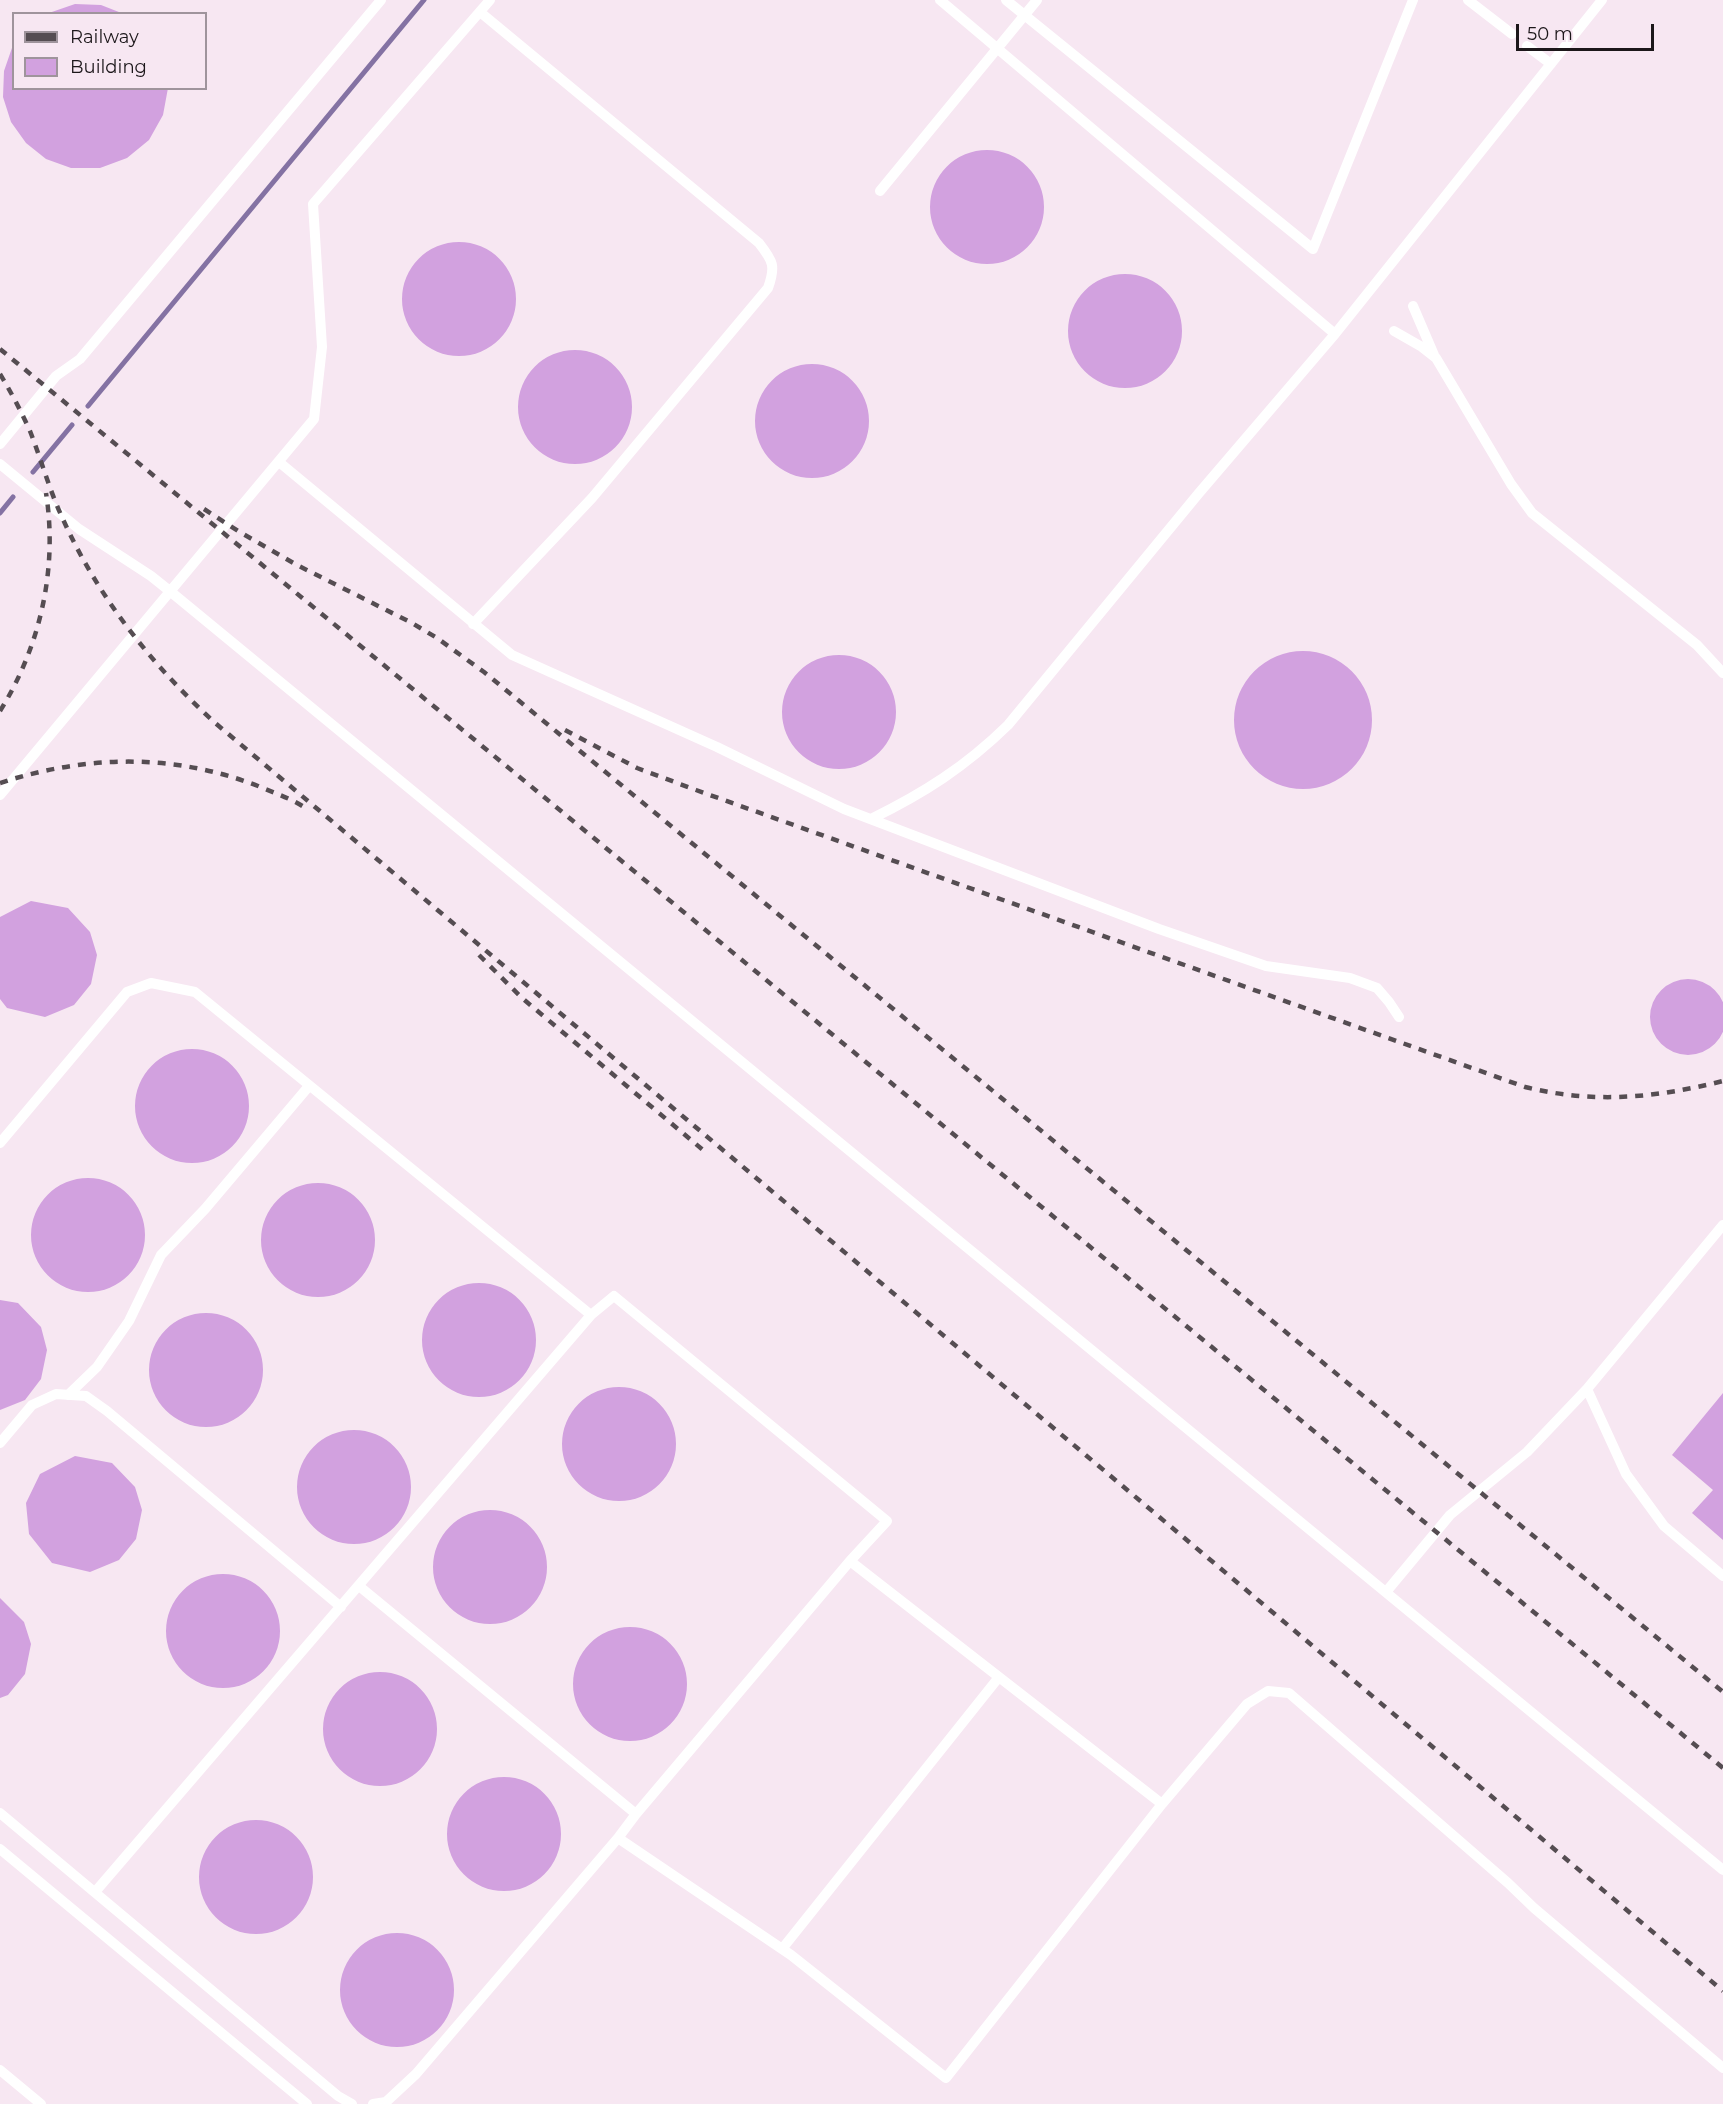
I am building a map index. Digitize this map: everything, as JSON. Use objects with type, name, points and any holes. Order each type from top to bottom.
[{"type":"lane","points":[[0,444],[56,376],[81,359],[381,0]]},
{"type":"lane","points":[[0,795],[314,419],[322,347],[313,204],[490,0]]},
{"type":"lane","points":[[940,0],[1335,334]]},
{"type":"lane","points":[[1006,0],[1313,249],[1413,0]]},
{"type":"lane","points":[[880,191],[1038,0]]},
{"type":"lane","points":[[1468,0],[1512,34]]},
{"type":"lane","points":[[871,819],[942,780],[981,752],[1008,726],[1199,493],[1335,334],[1602,0]]},
{"type":"lane","points":[[474,624],[592,498],[664,413],[768,288],[774,268],[772,261],[759,243],[480,12]]},
{"type":"lane","points":[[1527,46],[1551,64]]},
{"type":"lane","points":[[1413,306],[1436,358],[1511,484],[1532,513],[1697,645],[1723,672]]},
{"type":"lane","points":[[1394,331],[1436,358]]},
{"type":"lane","points":[[279,462],[512,655],[717,747],[844,809],[1159,929],[1266,966],[1350,978],[1377,988],[1399,1017]]},
{"type":"lane","points":[[0,464],[79,529],[151,576],[171,592],[1723,1870]]},
{"type":"lane","points":[[0,1143],[127,992],[150,983],[195,992],[591,1315]]},
{"type":"lane","points":[[68,1395],[97,1366],[129,1321],[162,1255],[205,1209],[309,1086]]},
{"type":"lane","points":[[1386,1592],[1450,1515],[1527,1452],[1587,1389],[1723,1225]]},
{"type":"lane","points":[[95,1892],[591,1315],[614,1296],[887,1521],[850,1561],[416,2074],[386,2102],[373,2104]]},
{"type":"lane","points":[[1587,1389],[1626,1474],[1664,1526],[1723,1576]]},
{"type":"lane","points":[[0,1443],[32,1405],[56,1394],[86,1396],[107,1411],[340,1607]]},
{"type":"lane","points":[[850,1561],[1162,1804]]},
{"type":"lane","points":[[359,1586],[636,1814]]},
{"type":"lane","points":[[782,1949],[999,1677]]},
{"type":"lane","points":[[618,1838],[782,1949],[946,2078],[1162,1804],[1247,1704],[1268,1692],[1289,1693],[1534,1908],[1723,2068]]},
{"type":"lane","points":[[0,1812],[338,2096],[352,2104]]},
{"type":"lane","points":[[0,1850],[307,2104]]},
{"type":"lane","points":[[0,2070],[40,2104]]},
{"type":"building","points":[[75,4],[101,5],[119,12],[52,12]]},
{"type":"building","points":[[12,48],[12,90],[168,90],[163,115],[149,140],[127,158],[100,168],[71,168],[46,159],[26,143],[11,122],[3,97],[4,71]]},
{"type":"building","points":[[987,150],[1009,155],[1027,167],[1039,185],[1044,207],[1039,229],[1027,247],[1009,259],[987,264],[965,259],[947,247],[935,229],[930,207],[935,185],[947,167],[965,155]]},
{"type":"building","points":[[459,242],[481,247],[499,259],[511,277],[516,299],[511,321],[499,339],[481,351],[459,356],[437,351],[419,339],[407,321],[402,299],[407,277],[419,259],[437,247]]},
{"type":"building","points":[[1125,274],[1147,279],[1165,291],[1177,309],[1182,331],[1177,353],[1165,371],[1147,383],[1125,388],[1103,383],[1085,371],[1073,353],[1068,331],[1073,309],[1085,291],[1103,279]]},
{"type":"building","points":[[575,350],[597,355],[615,367],[627,385],[632,407],[627,429],[615,447],[597,459],[575,464],[553,459],[535,447],[523,429],[518,407],[523,385],[535,367],[553,355]]},
{"type":"building","points":[[812,364],[834,369],[852,381],[864,399],[869,421],[864,443],[852,461],[834,473],[812,478],[790,473],[772,461],[760,443],[755,421],[760,399],[772,381],[790,369]]},
{"type":"building","points":[[1303,651],[1330,656],[1342,662],[1352,671],[1361,681],[1367,693],[1372,720],[1367,747],[1361,759],[1352,769],[1342,778],[1330,784],[1303,789],[1276,784],[1264,778],[1254,769],[1245,759],[1239,747],[1234,720],[1239,693],[1245,681],[1254,671],[1264,662],[1276,656]]},
{"type":"building","points":[[839,655],[861,660],[879,672],[891,690],[896,712],[891,734],[879,752],[861,764],[839,769],[817,764],[799,752],[787,734],[782,712],[787,690],[799,672],[817,660]]},
{"type":"building","points":[[31,901],[68,908],[90,932],[97,955],[91,984],[74,1005],[45,1017],[7,1008],[0,999],[0,917]]},
{"type":"building","points":[[1688,979],[1702,982],[1715,990],[1723,1003],[1723,1031],[1715,1044],[1702,1052],[1688,1055],[1674,1052],[1661,1044],[1653,1031],[1650,1017],[1653,1003],[1661,990],[1674,982]]},
{"type":"building","points":[[192,1049],[214,1054],[232,1066],[244,1084],[249,1106],[244,1128],[232,1146],[214,1158],[192,1163],[170,1158],[152,1146],[140,1128],[135,1106],[140,1084],[152,1066],[170,1054]]},
{"type":"building","points":[[88,1178],[110,1183],[128,1195],[140,1213],[145,1235],[140,1257],[128,1275],[110,1287],[88,1292],[66,1287],[48,1275],[36,1257],[31,1235],[36,1213],[48,1195],[66,1183]]},
{"type":"building","points":[[318,1183],[340,1188],[358,1200],[370,1218],[375,1240],[370,1262],[358,1280],[340,1292],[318,1297],[296,1292],[278,1280],[266,1262],[261,1240],[266,1218],[278,1200],[296,1188]]},
{"type":"building","points":[[479,1283],[501,1288],[519,1300],[531,1318],[536,1340],[531,1362],[519,1380],[501,1392],[479,1397],[457,1392],[439,1380],[427,1362],[422,1340],[427,1318],[439,1300],[457,1288]]},
{"type":"building","points":[[0,1300],[18,1303],[41,1327],[47,1350],[41,1379],[25,1400],[0,1410]]},
{"type":"building","points":[[206,1313],[228,1318],[246,1330],[258,1348],[263,1370],[258,1392],[246,1410],[228,1422],[206,1427],[184,1422],[166,1410],[154,1392],[149,1370],[154,1348],[166,1330],[184,1318]]},
{"type":"building","points":[[619,1387],[641,1392],[659,1404],[671,1422],[676,1444],[671,1466],[659,1484],[641,1496],[619,1501],[597,1496],[579,1484],[567,1466],[562,1444],[567,1422],[579,1404],[597,1392]]},
{"type":"building","points":[[1723,1393],[1723,1540],[1692,1513],[1713,1490],[1672,1455]]},
{"type":"building","points":[[354,1430],[376,1435],[394,1447],[406,1465],[411,1487],[406,1509],[394,1527],[376,1539],[354,1544],[332,1539],[314,1527],[302,1509],[297,1487],[302,1465],[314,1447],[332,1435]]},
{"type":"building","points":[[75,1456],[112,1463],[135,1487],[142,1510],[136,1539],[119,1560],[90,1572],[52,1563],[29,1534],[26,1503],[40,1474]]},
{"type":"building","points":[[490,1510],[512,1514],[530,1527],[543,1545],[547,1567],[543,1589],[530,1607],[512,1620],[490,1624],[468,1620],[450,1607],[437,1589],[433,1567],[437,1545],[450,1527],[468,1514]]},
{"type":"building","points":[[223,1574],[245,1579],[263,1591],[275,1609],[280,1631],[275,1653],[263,1671],[245,1683],[223,1688],[201,1683],[183,1671],[171,1653],[166,1631],[171,1609],[183,1591],[201,1579]]},
{"type":"building","points":[[0,1598],[24,1622],[31,1644],[25,1674],[8,1695],[0,1698]]},
{"type":"building","points":[[630,1627],[652,1631],[670,1644],[683,1662],[687,1684],[683,1706],[670,1724],[652,1737],[630,1741],[608,1737],[590,1724],[577,1706],[573,1684],[577,1662],[590,1644],[608,1631]]},
{"type":"building","points":[[380,1672],[402,1677],[420,1689],[432,1707],[437,1729],[432,1751],[420,1769],[402,1781],[380,1786],[358,1781],[340,1769],[328,1751],[323,1729],[328,1707],[340,1689],[358,1677]]},
{"type":"building","points":[[504,1777],[526,1781],[544,1794],[557,1812],[561,1834],[557,1856],[544,1874],[526,1887],[504,1891],[482,1887],[464,1874],[451,1856],[447,1834],[451,1812],[464,1794],[482,1781]]},
{"type":"building","points":[[256,1820],[278,1825],[296,1837],[308,1855],[313,1877],[308,1899],[296,1917],[278,1929],[256,1934],[234,1929],[216,1917],[204,1899],[199,1877],[204,1855],[216,1837],[234,1825]]},
{"type":"building","points":[[397,1933],[419,1938],[437,1950],[449,1968],[454,1990],[449,2012],[437,2030],[419,2042],[397,2047],[375,2042],[357,2030],[345,2012],[340,1990],[345,1968],[357,1950],[375,1938]]},
{"type":"waterway","points":[[88,406],[424,0]]},
{"type":"waterway","points":[[33,472],[72,425]]},
{"type":"waterway","points":[[0,513],[13,497]]},
{"type":"railway","points":[[0,349],[1723,1768]]},
{"type":"railway","points":[[0,374],[30,431],[57,506],[92,574],[147,652],[214,722],[1723,1991]]},
{"type":"railway","points":[[0,711],[26,661],[42,606],[50,550],[46,493]]},
{"type":"railway","points":[[204,509],[295,564],[412,623],[484,672],[1723,1692]]},
{"type":"railway","points":[[565,730],[637,768],[696,790],[1525,1087],[1575,1096],[1624,1097],[1673,1092],[1723,1081]]},
{"type":"railway","points":[[0,783],[65,767],[97,763],[162,763],[226,775],[288,798],[304,807]]},
{"type":"railway","points":[[479,955],[522,998],[703,1150]]}]
